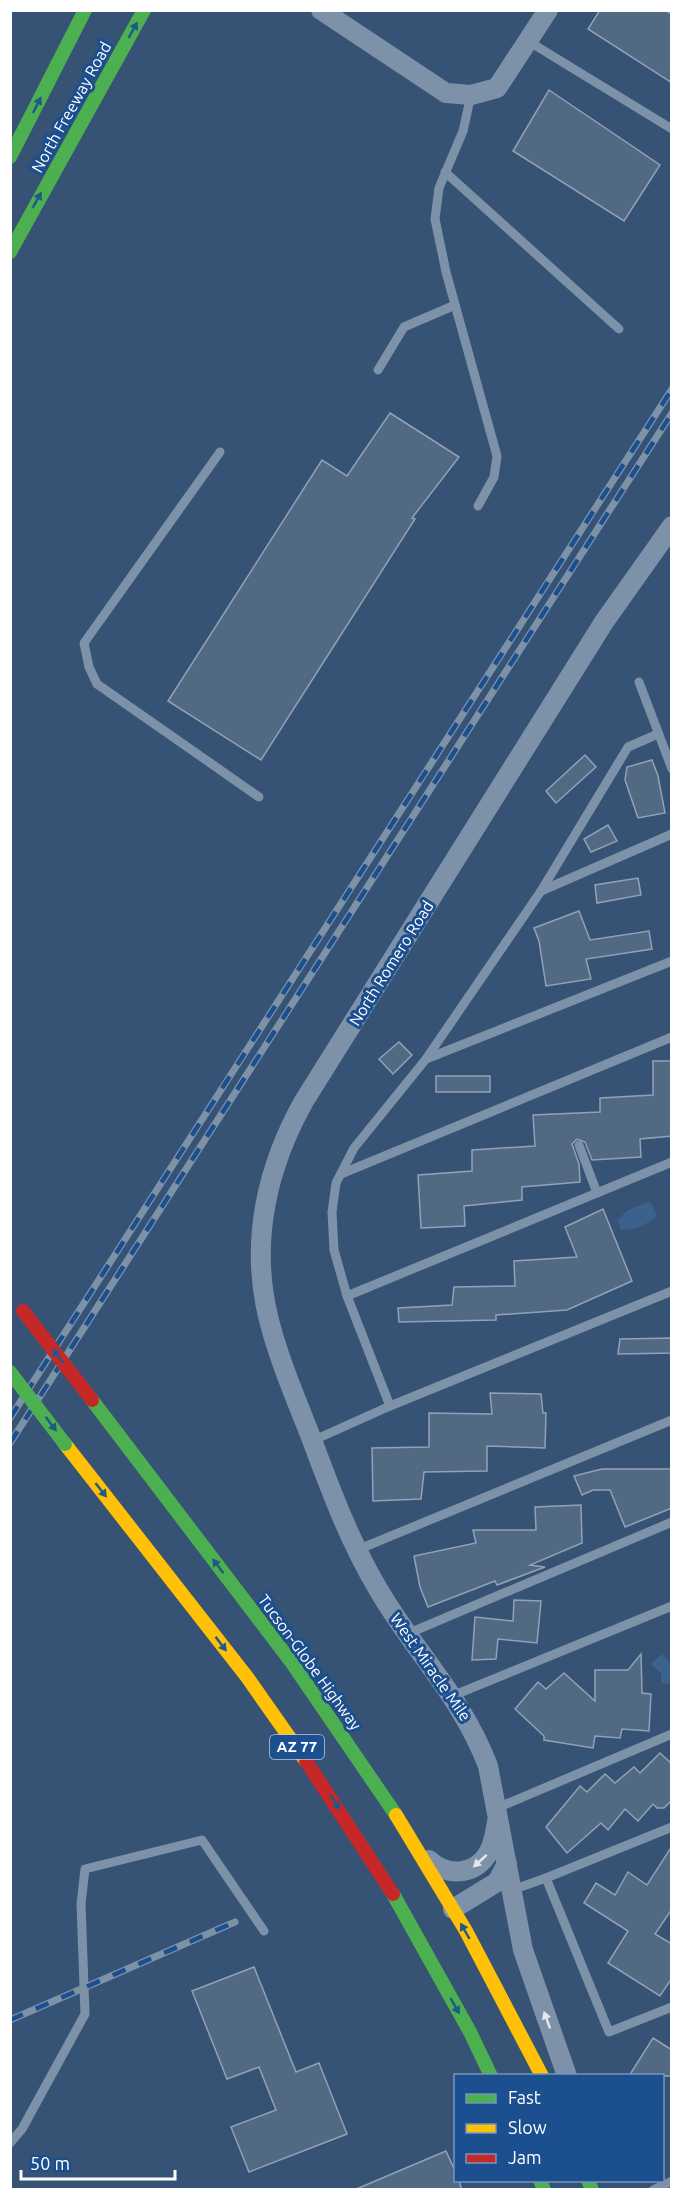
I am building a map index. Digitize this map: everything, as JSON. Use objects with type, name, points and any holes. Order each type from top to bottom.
[{"type":"main road","points":[[10,157],[85,10]]},
{"type":"main road","name":"North Freeway Road","points":[[10,252],[31,210],[144,10]]},
{"type":"main road","name":"Tucson-Globe Highway","points":[[20,1307],[294,1666],[349,1744],[402,1827],[520,2044],[541,2074]]},
{"type":"main road","name":"AZ 77","points":[[10,1372],[247,1677],[300,1751],[377,1868],[445,1987],[490,2059],[491,2074]]},
{"type":"main road","points":[[433,1941],[436,1960],[445,1987]]},
{"type":"street","points":[[321,10],[446,93],[471,95],[497,88],[548,10]]},
{"type":"street","name":"North Romero Road","points":[[312,1441],[276,1346],[262,1285],[262,1228],[266,1198],[283,1143],[304,1101],[592,642],[672,526]]},
{"type":"street","name":"West Miracle Mile","points":[[312,1441],[337,1505],[378,1590],[452,1696],[478,1740],[488,1766],[524,1950],[566,2074]]},
{"type":"street","points":[[402,1827],[435,1866],[448,1872],[463,1871],[482,1861],[491,1848],[496,1830],[497,1808]]},
{"type":"street","points":[[448,1912],[496,1882],[507,1864]]},
{"type":"lane","points":[[528,41],[672,129]]},
{"type":"lane","points":[[471,95],[463,131],[439,188],[435,219],[455,305],[497,456],[494,477],[478,506]]},
{"type":"lane","points":[[445,172],[619,329]]},
{"type":"lane","points":[[378,370],[404,327],[455,305]]},
{"type":"lane","points":[[220,452],[84,643],[89,667],[97,684],[259,797]]},
{"type":"lane","points":[[639,682],[672,769]]},
{"type":"lane","points":[[390,1406],[347,1296],[334,1250],[332,1212],[336,1183],[354,1148],[426,1059],[541,891],[628,747],[658,734]]},
{"type":"lane","points":[[541,891],[672,834]]},
{"type":"lane","points":[[426,1059],[672,962]]},
{"type":"lane","points":[[341,1174],[672,1037]]},
{"type":"lane","points":[[579,1145],[597,1192]]},
{"type":"lane","points":[[347,1296],[672,1162]]},
{"type":"lane","points":[[312,1441],[390,1406],[672,1291]]},
{"type":"lane","points":[[357,1550],[672,1420]]},
{"type":"lane","points":[[407,1634],[672,1522]]},
{"type":"lane","points":[[452,1696],[672,1606]]},
{"type":"lane","points":[[497,1808],[672,1734]]},
{"type":"lane","points":[[512,1890],[672,1827]]},
{"type":"lane","points":[[10,2143],[22,2129],[86,2014],[81,1904],[85,1869],[202,1840],[264,1931]]},
{"type":"lane","points":[[546,1878],[609,2032],[672,2007]]},
{"type":"lane","points":[[653,2190],[672,2181]]},
{"type":"water","points":[[650,1201],[657,1216],[640,1226],[621,1230],[617,1220],[628,1210]]},
{"type":"water","points":[[662,1654],[671,1663],[671,1684],[661,1683],[661,1673],[651,1664]]},
{"type":"building","points":[[600,10],[665,10],[672,15],[672,83],[588,29]]},
{"type":"building","points":[[549,90],[660,165],[624,221],[513,151]]},
{"type":"building","points":[[390,413],[459,457],[412,518],[415,519],[261,760],[168,701],[322,460],[347,476]]},
{"type":"building","points":[[585,755],[596,767],[556,803],[546,791]]},
{"type":"building","points":[[652,760],[658,776],[665,813],[638,818],[625,780],[627,767]]},
{"type":"building","points":[[608,825],[617,841],[591,852],[584,839]]},
{"type":"building","points":[[638,878],[641,895],[597,903],[595,885]]},
{"type":"building","points":[[579,911],[590,940],[649,931],[652,949],[586,959],[591,979],[546,986],[539,941],[534,928]]},
{"type":"building","points":[[399,1042],[412,1055],[393,1074],[379,1059]]},
{"type":"building","points":[[653,1061],[672,1061],[672,1136],[640,1139],[641,1157],[592,1160],[585,1142],[577,1139],[572,1144],[579,1164],[580,1182],[522,1187],[522,1200],[464,1206],[465,1226],[421,1228],[418,1175],[472,1171],[472,1150],[535,1146],[533,1115],[600,1112],[600,1098],[653,1095]]},
{"type":"building","points":[[436,1076],[490,1076],[490,1092],[436,1092]]},
{"type":"building","points":[[603,1209],[632,1281],[567,1310],[496,1315],[496,1320],[399,1322],[398,1308],[452,1305],[454,1287],[515,1286],[514,1261],[577,1257],[565,1227]]},
{"type":"building","points":[[672,1338],[672,1353],[618,1354],[620,1339]]},
{"type":"building","points":[[490,1393],[541,1394],[543,1413],[546,1413],[545,1448],[487,1446],[487,1471],[424,1472],[421,1499],[373,1501],[372,1448],[429,1447],[429,1413],[492,1414]]},
{"type":"building","points":[[602,1469],[672,1469],[672,1508],[625,1527],[610,1490],[593,1490],[582,1495],[574,1476]]},
{"type":"building","points":[[581,1505],[582,1543],[530,1565],[545,1567],[497,1585],[495,1581],[428,1607],[420,1587],[414,1556],[476,1543],[473,1530],[536,1530],[535,1507]]},
{"type":"building","points":[[514,1600],[541,1601],[537,1643],[498,1639],[496,1659],[472,1660],[475,1617],[513,1621]]},
{"type":"building","points":[[641,1654],[642,1693],[651,1694],[649,1731],[622,1729],[620,1738],[595,1736],[593,1748],[544,1740],[544,1736],[515,1709],[538,1682],[546,1689],[564,1673],[595,1701],[595,1670],[628,1670]]},
{"type":"building","points":[[660,1753],[672,1764],[672,1800],[664,1808],[657,1808],[653,1804],[638,1821],[625,1809],[608,1830],[601,1823],[567,1853],[546,1827],[580,1786],[587,1792],[605,1774],[615,1783],[634,1767],[640,1773]]},
{"type":"building","points":[[672,1846],[672,1909],[655,1934],[672,1944],[672,1978],[660,1996],[608,1963],[628,1931],[584,1903],[596,1883],[615,1895],[628,1872],[647,1885]]},
{"type":"building","points":[[254,1967],[296,2072],[319,2063],[347,2134],[249,2172],[231,2127],[276,2110],[259,2067],[227,2079],[192,1991]]},
{"type":"building","points":[[653,2038],[672,2050],[672,2076],[630,2074]]},
{"type":"building","points":[[446,2151],[454,2169],[454,2182],[459,2182],[462,2190],[354,2190]]},
{"type":"railway","points":[[10,1418],[672,389]]},
{"type":"railway","points":[[10,1443],[672,413]]},
{"type":"railway","points":[[10,2020],[235,1922]]},
{"type":"traffic: fast","points":[[10,157],[85,10]]},
{"type":"traffic: fast","points":[[10,252],[144,10]]},
{"type":"traffic: fast","points":[[10,1372],[65,1444]]},
{"type":"traffic: fast","points":[[92,1400],[292,1663],[396,1815]]},
{"type":"traffic: fast","points":[[393,1894],[470,2032],[490,2074]]},
{"type":"traffic: fast","points":[[541,2182],[544,2190]]},
{"type":"traffic: fast","points":[[589,2182],[592,2190]]},
{"type":"traffic: slow","points":[[65,1444],[247,1677],[306,1761]]},
{"type":"traffic: slow","points":[[396,1815],[466,1931],[541,2074]]},
{"type":"traffic: jam","points":[[23,1311],[92,1400]]},
{"type":"traffic: jam","points":[[306,1761],[393,1894]]}]
